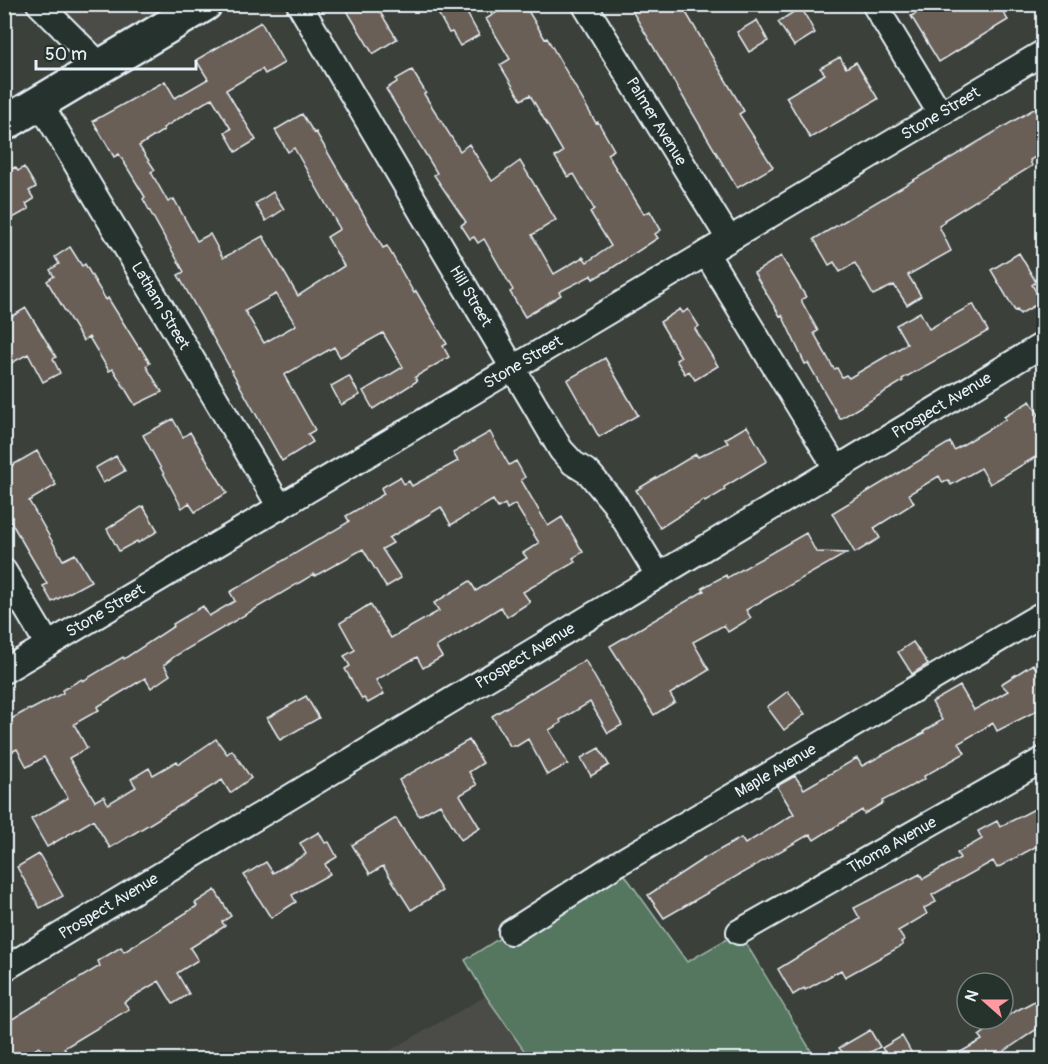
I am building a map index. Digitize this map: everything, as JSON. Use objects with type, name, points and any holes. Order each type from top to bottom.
[{"type":"main road","points":[[4,124],[206,4]]},
{"type":"street","points":[[39,4],[101,66]]},
{"type":"street","name":"Hill Street","points":[[298,4],[561,450],[573,463],[589,473],[614,503],[658,575]]},
{"type":"street","name":"Palmer Avenue","points":[[584,4],[729,239]]},
{"type":"street","points":[[874,4],[940,113]]},
{"type":"street","name":"Stone Street","points":[[4,671],[1044,52]]},
{"type":"street","name":"Latham Street","points":[[40,103],[280,507]]},
{"type":"street","points":[[706,253],[836,468]]},
{"type":"street","name":"Prospect Avenue","points":[[4,969],[1044,344]]},
{"type":"street","points":[[4,572],[48,645]]},
{"type":"street","name":"Maple Avenue","points":[[511,932],[618,864],[1044,613]]},
{"type":"street","name":"Thoma Avenue","points":[[739,932],[1044,759]]},
{"type":"shaded area","points":[[39,5],[205,5],[101,66]]},
{"type":"shaded area","points":[[486,996],[530,1059],[373,1060]]},
{"type":"green space","points":[[617,864],[687,962],[739,932],[816,1059],[530,1059],[486,996],[465,960]]},
{"type":"building","points":[[343,4],[375,4],[397,39],[373,54]]},
{"type":"building","points":[[433,4],[462,4],[479,35],[460,46],[452,32],[449,33]]},
{"type":"building","points":[[510,4],[524,4],[545,39],[547,38],[614,150],[607,154],[644,214],[650,211],[661,230],[655,234],[658,238],[609,270],[593,279],[592,275],[559,292],[561,295],[525,317],[510,292],[513,290],[484,239],[478,243],[474,237],[470,239],[461,225],[466,222],[434,175],[437,173],[386,89],[397,82],[396,79],[412,70],[426,93],[424,94],[460,151],[469,144],[492,181],[520,161],[556,220],[532,235],[554,274],[583,257],[587,262],[611,246],[590,212],[594,209],[574,174],[568,177],[555,157],[563,152],[530,95],[521,100],[500,65],[510,59],[486,19]]},
{"type":"building","points":[[628,4],[681,4],[744,111],[739,114],[773,167],[737,188]]},
{"type":"building","points":[[911,4],[998,4],[1008,20],[939,62],[911,16],[917,13]]},
{"type":"building","points":[[801,7],[815,33],[794,46],[778,22]]},
{"type":"building","points":[[757,20],[768,41],[749,52],[737,32]]},
{"type":"building","points":[[261,22],[284,63],[265,74],[262,69],[226,90],[256,140],[236,152],[225,132],[231,129],[212,98],[163,128],[164,130],[139,146],[155,170],[151,172],[168,202],[174,199],[197,241],[210,234],[223,258],[263,236],[298,296],[344,266],[327,237],[340,229],[294,148],[288,152],[275,130],[302,114],[314,133],[316,132],[383,248],[387,246],[447,344],[443,346],[449,357],[415,377],[417,381],[373,409],[363,391],[403,367],[383,333],[340,357],[334,347],[284,375],[315,430],[308,434],[313,442],[282,461],[178,275],[184,272],[143,199],[145,197],[119,154],[114,157],[93,121],[165,81],[175,98],[208,79],[196,60]],"holes":[[[276,294],[296,325],[264,343],[245,311]]]},
{"type":"building","points":[[840,57],[846,68],[856,62],[878,99],[810,138],[786,97],[825,74],[820,68]]},
{"type":"building","points":[[1044,103],[1044,152],[1030,160],[1032,166],[944,220],[945,222],[939,226],[951,251],[908,275],[921,296],[907,305],[894,285],[873,295],[855,263],[840,272],[834,262],[829,265],[814,239]]},
{"type":"building","points":[[15,167],[18,171],[24,167],[36,187],[29,191],[34,199],[26,204],[29,209],[4,223],[4,174]]},
{"type":"building","points":[[273,192],[284,209],[266,221],[255,204]]},
{"type":"building","points":[[70,247],[82,266],[85,264],[106,300],[108,298],[140,347],[150,363],[146,366],[162,392],[135,405],[113,369],[109,371],[89,337],[83,341],[47,281],[54,276],[50,270],[59,264],[55,257]]},
{"type":"building","points":[[1019,253],[1036,282],[1032,285],[1039,296],[1036,298],[1039,303],[1020,314],[1017,310],[1015,311],[991,270]]},
{"type":"building","points":[[781,256],[806,297],[802,299],[802,302],[818,331],[814,333],[834,369],[837,368],[842,377],[846,375],[849,378],[907,344],[896,325],[920,312],[929,329],[973,304],[988,331],[902,379],[903,381],[840,419],[808,363],[805,364],[782,315],[780,316],[754,273]]},
{"type":"building","points":[[26,308],[56,357],[53,359],[60,373],[43,382],[28,354],[4,367],[4,321]]},
{"type":"building","points":[[680,309],[683,313],[688,309],[699,326],[695,329],[718,366],[695,380],[689,371],[685,374],[676,360],[681,357],[660,322]]},
{"type":"building","points":[[605,358],[638,415],[599,437],[567,380]]},
{"type":"building","points":[[349,376],[360,395],[341,405],[331,386]]},
{"type":"building","points":[[1030,401],[1044,423],[1044,452],[990,484],[981,468],[951,485],[948,480],[943,483],[939,476],[909,494],[914,503],[874,528],[880,538],[855,553],[832,513],[950,442],[954,450],[1006,419],[1004,417]]},
{"type":"building","points":[[173,419],[183,437],[190,432],[227,493],[195,512],[189,503],[182,508],[143,435]]},
{"type":"building","points":[[747,426],[767,461],[724,487],[725,490],[705,502],[704,500],[660,528],[636,490],[696,454],[698,457],[728,443],[725,439]]},
{"type":"building","points":[[490,432],[509,465],[516,461],[525,477],[521,480],[548,526],[562,517],[583,552],[573,558],[575,562],[523,592],[530,602],[507,617],[501,607],[436,647],[442,657],[423,668],[417,657],[376,680],[384,694],[368,703],[364,698],[362,699],[345,669],[350,666],[344,656],[355,650],[340,623],[370,604],[391,638],[439,611],[434,603],[470,581],[476,591],[527,558],[523,553],[539,543],[515,504],[507,509],[505,504],[498,508],[493,500],[451,525],[441,507],[389,538],[393,543],[382,549],[401,578],[386,587],[363,549],[315,576],[314,574],[175,656],[164,665],[170,675],[151,688],[145,678],[97,707],[99,710],[74,724],[87,748],[69,758],[95,801],[104,796],[108,804],[136,787],[131,779],[149,768],[153,775],[177,761],[179,764],[216,739],[227,754],[232,750],[251,778],[230,793],[222,780],[110,848],[93,820],[47,847],[31,819],[68,798],[44,757],[27,767],[17,749],[4,756],[4,723],[63,693],[62,690],[82,679],[83,681],[123,657],[124,659],[203,606],[209,616],[235,601],[230,592],[347,523],[349,521],[346,516],[384,494],[381,488],[400,477],[404,484],[409,481],[412,486],[458,461],[453,453]]},
{"type":"building","points":[[37,451],[56,485],[29,501],[63,560],[75,554],[91,581],[52,602],[43,586],[47,584],[4,510],[4,470]]},
{"type":"building","points":[[116,456],[125,471],[103,483],[95,468]]},
{"type":"building","points":[[143,506],[158,531],[119,551],[107,529]]},
{"type":"building","points":[[806,533],[816,552],[847,553],[746,610],[751,618],[728,632],[724,625],[693,642],[709,670],[670,694],[675,702],[654,715],[610,646],[704,591],[702,588],[726,575],[727,578]]},
{"type":"building","points":[[913,642],[928,664],[912,674],[898,652]]},
{"type":"building","points":[[585,660],[622,725],[608,733],[590,702],[560,720],[561,723],[549,730],[568,764],[547,775],[528,739],[517,746],[510,746],[492,716]]},
{"type":"building","points":[[1033,664],[1044,681],[1044,707],[997,731],[993,723],[959,743],[965,753],[924,776],[925,779],[882,801],[883,803],[864,814],[862,810],[814,840],[810,834],[664,918],[648,895],[703,859],[741,838],[745,844],[794,814],[777,786],[795,776],[804,789],[857,758],[862,766],[924,733],[942,720],[932,702],[960,686],[974,710],[1008,691],[1001,684]]},
{"type":"building","points":[[788,691],[805,714],[784,730],[767,707]]},
{"type":"building","points":[[306,696],[319,718],[280,740],[267,718]]},
{"type":"building","points":[[469,740],[483,763],[469,772],[477,785],[460,795],[480,828],[461,840],[440,804],[419,816],[399,780]]},
{"type":"building","points":[[599,748],[609,765],[591,776],[581,758]]},
{"type":"building","points":[[1044,804],[1044,842],[997,868],[993,861],[932,895],[936,902],[924,908],[927,914],[898,931],[904,940],[901,942],[903,945],[845,977],[841,970],[793,995],[778,969],[860,919],[854,908],[920,874],[923,879],[960,858],[957,853],[982,839],[978,831],[997,821],[1000,827]]},
{"type":"building","points":[[396,818],[442,891],[411,910],[383,866],[370,874],[352,845]]},
{"type":"building","points":[[319,832],[325,843],[329,842],[337,857],[325,864],[330,874],[292,895],[296,902],[271,918],[244,875],[266,862],[273,873],[306,854],[300,843]]},
{"type":"building","points":[[39,854],[63,896],[40,908],[17,867]]},
{"type":"building","points":[[215,890],[231,916],[222,922],[225,926],[190,948],[198,960],[177,973],[189,994],[173,1004],[159,981],[124,1002],[129,1009],[64,1048],[71,1059],[47,1059],[39,1047],[20,1059],[4,1059],[4,1024],[100,966],[98,961],[121,947],[124,952],[197,906],[195,903]]},
{"type":"building","points":[[1044,996],[1044,1024],[993,1059],[948,1059],[982,1040],[979,1036],[986,1031],[1015,1031],[1015,1011]]},
{"type":"building","points":[[870,1030],[880,1047],[858,1059],[848,1059],[839,1048]]},
{"type":"building","points":[[902,1036],[915,1059],[889,1059],[882,1048]]}]
